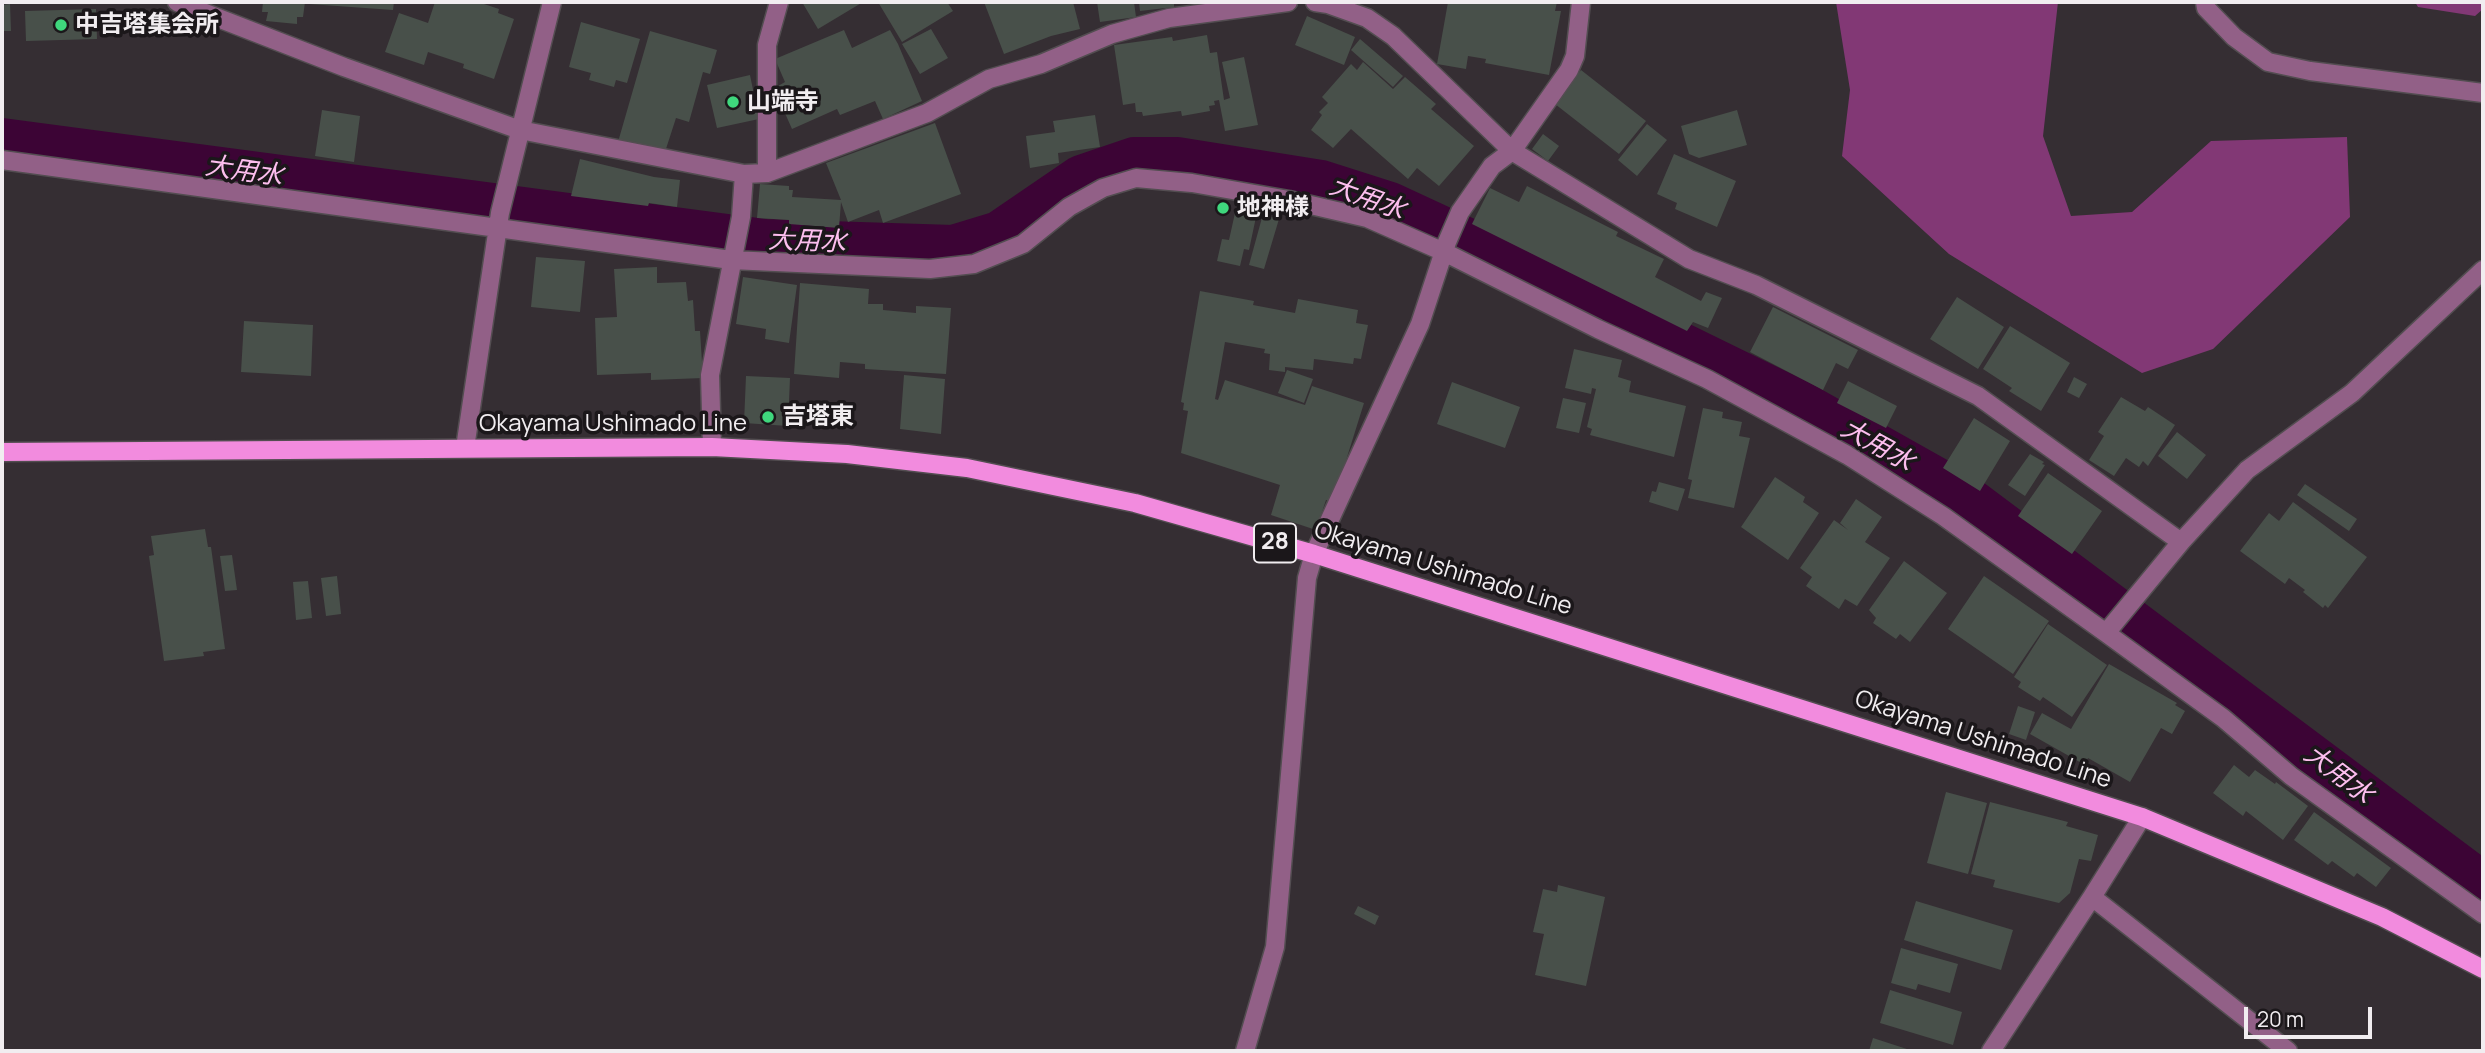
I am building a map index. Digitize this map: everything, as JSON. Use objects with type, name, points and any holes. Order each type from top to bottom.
[{"type":"main road","name":"Okayama Ushimado Line","points":[[2,452],[712,447],[847,454],[967,468],[1135,503],[1314,554],[2142,817],[2382,917],[2483,969]]},
{"type":"street","points":[[177,2],[344,67],[520,130],[744,174],[766,173],[927,113],[966,89],[989,79],[1041,64],[1112,34],[1169,18],[1288,2]]},
{"type":"street","points":[[465,448],[505,190],[552,2]]},
{"type":"street","points":[[766,173],[767,46],[779,2]]},
{"type":"street","points":[[1315,2],[1367,18],[1393,36],[1512,151],[1689,259],[1756,285],[1978,396],[2181,542]]},
{"type":"street","points":[[1245,1051],[1275,947],[1307,578],[1314,554],[1420,324],[1460,212],[1492,166],[1512,151],[1570,69],[1575,56],[1581,2]]},
{"type":"street","points":[[2205,2],[2206,8],[2234,37],[2268,62],[2310,71],[2483,93]]},
{"type":"street","points":[[2,160],[500,220],[732,255],[930,269],[974,264],[1023,244],[1069,207],[1103,188],[1136,178],[1192,183],[1289,200],[1367,218],[1444,252],[1598,330],[1707,379],[1847,455],[2110,628],[2291,776],[2483,914]]},
{"type":"street","points":[[712,447],[710,375],[741,217],[744,174]]},
{"type":"street","points":[[2110,628],[2181,542],[2247,470],[2352,393],[2483,270]]},
{"type":"street","points":[[1991,1051],[2142,817]]},
{"type":"street","points":[[2092,897],[2288,1051]]},
{"type":"shaded area","points":[[1836,2],[2058,2],[2043,136],[2071,216],[2132,212],[2211,141],[2347,137],[2350,217],[2213,349],[2142,373],[1949,254],[1842,156],[1850,90]]},
{"type":"shaded area","points":[[2415,2],[2483,2],[2483,9],[2475,16],[2418,7]]},
{"type":"building","points":[[263,2],[305,2],[303,17],[297,17],[297,24],[266,21],[268,12],[262,12]]},
{"type":"building","points":[[309,2],[394,2],[393,10]]},
{"type":"building","points":[[435,2],[478,2],[499,9],[498,13],[514,19],[494,79],[463,68],[464,64],[428,52],[424,65],[385,52],[399,13],[428,23]]},
{"type":"building","points":[[802,2],[863,2],[818,29]]},
{"type":"building","points":[[878,2],[947,2],[953,11],[902,42]]},
{"type":"building","points":[[984,2],[1073,2],[1080,29],[1051,36],[1004,54]]},
{"type":"building","points":[[1097,2],[1134,2],[1136,17],[1100,22]]},
{"type":"building","points":[[1139,2],[1174,2],[1174,7],[1140,11]]},
{"type":"building","points":[[1448,2],[1557,2],[1555,11],[1561,11],[1549,75],[1485,63],[1486,59],[1468,56],[1466,69],[1437,64]]},
{"type":"building","points":[[10,4],[11,31],[2,31],[2,5]]},
{"type":"building","name":"中吉塔集会所","points":[[96,9],[97,39],[26,41],[25,11]]},
{"type":"building","points":[[1307,16],[1355,37],[1344,65],[1295,45]]},
{"type":"building","points":[[581,22],[640,39],[627,83],[616,80],[614,87],[589,80],[591,73],[569,67]]},
{"type":"building","points":[[931,29],[948,58],[920,74],[902,44]]},
{"type":"building","points":[[844,30],[852,48],[890,30],[922,101],[883,119],[875,101],[840,115],[837,109],[792,129],[776,93],[781,91],[778,86],[785,82],[775,59]]},
{"type":"building","points":[[650,31],[717,50],[710,74],[703,72],[689,122],[676,118],[664,155],[618,142]]},
{"type":"building","points":[[1207,35],[1210,53],[1217,52],[1224,100],[1230,98],[1222,62],[1244,57],[1258,125],[1225,131],[1219,100],[1214,101],[1215,105],[1209,106],[1210,111],[1182,116],[1181,111],[1143,116],[1142,112],[1136,112],[1135,103],[1123,105],[1114,45],[1172,37],[1173,41]]},
{"type":"building","points":[[1360,39],[1403,76],[1393,87],[1351,50]]},
{"type":"building","points":[[1363,62],[1393,89],[1405,77],[1436,104],[1431,109],[1474,146],[1439,186],[1417,168],[1408,179],[1351,129],[1333,148],[1311,130],[1322,115],[1319,112],[1328,103],[1322,97],[1351,64],[1357,70]]},
{"type":"building","points":[[1581,70],[1646,121],[1619,154],[1555,104]]},
{"type":"building","name":"山端寺","points":[[750,75],[759,119],[717,128],[707,85]]},
{"type":"building","points":[[322,110],[360,116],[354,162],[315,156]]},
{"type":"building","points":[[1737,110],[1747,145],[1699,158],[1689,154],[1681,126]]},
{"type":"building","points":[[1095,115],[1100,147],[1058,153],[1059,163],[1030,168],[1026,136],[1055,132],[1053,121]]},
{"type":"building","points":[[935,123],[961,194],[883,223],[879,210],[848,222],[841,202],[839,228],[757,218],[760,184],[789,186],[789,190],[793,190],[792,197],[841,200],[826,163]]},
{"type":"building","points":[[1647,124],[1667,140],[1637,176],[1618,160]]},
{"type":"building","points":[[1543,134],[1559,146],[1548,161],[1532,149]]},
{"type":"building","points":[[1674,154],[1736,181],[1717,227],[1675,209],[1677,203],[1657,194]]},
{"type":"building","points":[[580,159],[654,177],[680,180],[677,207],[571,196]]},
{"type":"building","points":[[1527,186],[1618,232],[1616,236],[1664,259],[1655,277],[1701,301],[1706,292],[1722,298],[1708,328],[1693,322],[1687,331],[1472,224],[1490,188],[1519,202]]},
{"type":"building","points":[[1235,213],[1256,217],[1249,250],[1244,249],[1240,266],[1217,261],[1222,239],[1229,240]]},
{"type":"building","points":[[1263,214],[1279,219],[1264,269],[1249,265]]},
{"type":"building","points":[[536,257],[585,261],[580,312],[531,307]]},
{"type":"building","points":[[657,267],[657,283],[686,282],[688,301],[693,300],[695,331],[700,331],[703,378],[651,380],[651,373],[597,375],[595,318],[617,317],[614,269]]},
{"type":"building","points":[[743,277],[797,285],[789,343],[765,339],[766,329],[736,324]]},
{"type":"building","points":[[800,283],[869,289],[868,304],[883,304],[883,310],[916,313],[916,306],[951,308],[946,374],[865,369],[865,364],[840,362],[839,378],[794,374]]},
{"type":"building","points":[[1200,291],[1254,301],[1253,305],[1295,313],[1298,299],[1358,310],[1356,323],[1368,325],[1361,359],[1354,358],[1353,364],[1314,359],[1313,370],[1285,367],[1285,372],[1269,370],[1270,354],[1264,353],[1265,349],[1225,342],[1215,399],[1218,400],[1225,380],[1305,405],[1312,386],[1364,403],[1333,502],[1326,500],[1316,530],[1271,515],[1280,485],[1181,453],[1188,411],[1183,410],[1184,403],[1181,402]]},
{"type":"building","points":[[1957,297],[2004,327],[1978,369],[1930,339]]},
{"type":"building","points":[[1773,307],[1858,350],[1848,369],[1836,363],[1823,390],[1750,352]]},
{"type":"building","points":[[244,321],[313,325],[311,376],[241,372]]},
{"type":"building","points":[[2010,326],[2070,363],[2041,411],[2009,391],[2012,388],[1983,369]]},
{"type":"building","points":[[1574,349],[1622,360],[1618,377],[1631,381],[1629,392],[1686,406],[1674,457],[1590,435],[1592,429],[1587,427],[1596,389],[1592,388],[1591,394],[1565,388]]},
{"type":"building","points":[[1287,370],[1313,379],[1304,403],[1278,393]]},
{"type":"building","points":[[904,375],[945,379],[941,434],[900,429]]},
{"type":"building","points":[[746,376],[790,378],[788,426],[744,423]]},
{"type":"building","points":[[2074,377],[2087,384],[2079,398],[2067,392]]},
{"type":"building","points":[[1848,381],[1897,406],[1886,428],[1837,403]]},
{"type":"building","points":[[1452,382],[1520,407],[1505,448],[1437,424]]},
{"type":"building","points":[[2121,397],[2145,411],[2148,407],[2175,425],[2148,466],[2143,461],[2139,467],[2126,458],[2114,476],[2089,460],[2104,436],[2098,432]]},
{"type":"building","points":[[1563,398],[1586,403],[1579,433],[1556,428]]},
{"type":"building","points":[[1703,408],[1723,412],[1722,418],[1742,422],[1739,436],[1750,438],[1734,508],[1688,498],[1692,480],[1688,479]]},
{"type":"building","points":[[1974,418],[2010,441],[1980,491],[1943,468]]},
{"type":"building","points":[[2177,432],[2206,455],[2187,479],[2158,456]]},
{"type":"building","points":[[2030,454],[2045,465],[2025,496],[2008,485]]},
{"type":"building","points":[[2048,473],[2102,511],[2072,554],[2018,516]]},
{"type":"building","points":[[1775,477],[1805,497],[1803,502],[1819,513],[1788,560],[1741,527]]},
{"type":"building","points":[[1659,482],[1685,489],[1678,511],[1649,502],[1652,491],[1656,492]]},
{"type":"building","points":[[2305,484],[2357,519],[2349,531],[2297,495]]},
{"type":"building","points":[[1856,499],[1882,517],[1865,542],[1890,558],[1857,606],[1845,599],[1839,609],[1806,586],[1812,577],[1800,568],[1834,520],[1848,530],[1840,523]]},
{"type":"building","points":[[2293,502],[2367,557],[2328,608],[2325,605],[2323,608],[2289,578],[2285,584],[2240,551],[2269,513],[2279,521]]},
{"type":"building","points":[[205,529],[208,547],[211,547],[225,649],[203,652],[204,656],[164,661],[149,556],[154,555],[151,536]]},
{"type":"building","points":[[232,555],[237,590],[225,591],[220,556]]},
{"type":"building","points":[[1904,561],[1947,593],[1910,642],[1900,634],[1896,639],[1873,623],[1876,618],[1869,610]]},
{"type":"building","points":[[337,576],[341,614],[326,616],[321,578]]},
{"type":"building","points":[[1984,576],[2049,621],[2013,674],[1948,629]]},
{"type":"building","points":[[308,581],[312,618],[296,620],[293,582]]},
{"type":"building","points":[[2048,624],[2107,665],[2072,717],[2043,697],[2040,701],[2018,687],[2021,682],[2014,677]]},
{"type":"building","points":[[2109,664],[2177,703],[2175,705],[2185,711],[2172,734],[2161,728],[2130,782],[2088,758],[2085,765],[2030,734],[2042,713],[2071,729]]},
{"type":"building","points":[[2018,706],[2035,712],[2026,740],[2009,734]]},
{"type":"building","points":[[2234,765],[2249,777],[2255,770],[2308,806],[2283,840],[2246,811],[2243,816],[2213,793]]},
{"type":"building","points":[[1946,792],[1987,803],[1968,874],[1927,863]]},
{"type":"building","points":[[1990,802],[2068,822],[2066,826],[2098,835],[2091,861],[2079,859],[2070,893],[2059,903],[1993,887],[1995,880],[1971,874]]},
{"type":"building","points":[[2314,812],[2391,868],[2376,887],[2357,873],[2354,877],[2332,861],[2328,865],[2294,840]]},
{"type":"building","points":[[1558,885],[1605,897],[1586,986],[1535,975],[1544,934],[1533,932],[1543,889],[1557,892]]},
{"type":"building","points":[[1916,901],[2013,930],[2001,970],[1904,940]]},
{"type":"building","points":[[1358,906],[1379,916],[1375,925],[1354,914]]},
{"type":"building","points":[[1901,948],[1958,964],[1950,993],[1918,984],[1916,990],[1891,983]]},
{"type":"building","points":[[1890,990],[1962,1012],[1953,1045],[1880,1023]]},
{"type":"building","points":[[1873,1038],[1913,1051],[1869,1051]]},
{"type":"waterway","name":"大用水","points":[[2,140],[765,241],[953,247],[999,233],[1081,177],[1134,159],[1177,159],[1321,182],[1390,204],[1472,242],[1799,402],[1961,493],[2483,884]]},
{"type":"place","name":"中吉塔集会所","points":[[61,25]]},
{"type":"place","name":"山端寺","points":[[733,102]]},
{"type":"place","name":"地神様","points":[[1223,208]]},
{"type":"place","name":"吉塔東","points":[[768,417]]}]
